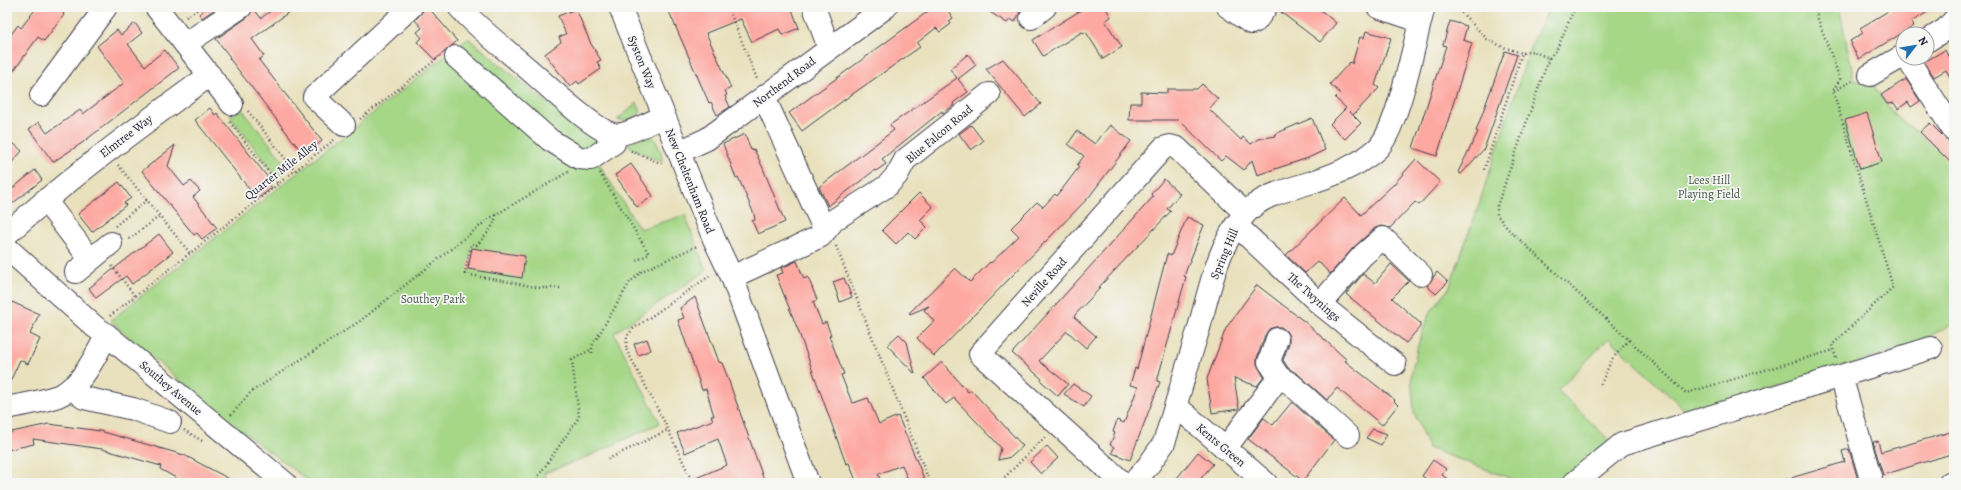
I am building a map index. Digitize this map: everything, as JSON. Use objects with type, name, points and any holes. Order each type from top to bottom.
[{"type":"street","points":[[41,95],[106,7]]},
{"type":"street","points":[[156,7],[232,104]]},
{"type":"street","points":[[185,44],[241,7]]},
{"type":"street","points":[[345,129],[314,97],[411,7]]},
{"type":"street","points":[[459,7],[478,27],[563,99],[614,139]]},
{"type":"street","name":"Syston Way","points":[[620,7],[664,116]]},
{"type":"street","points":[[814,7],[829,48]]},
{"type":"street","name":"Northend Road","points":[[679,152],[706,139],[886,7]]},
{"type":"street","points":[[1228,7],[1251,23],[1256,22],[1266,7]]},
{"type":"street","points":[[1378,7],[1422,14]]},
{"type":"street","name":"Spring Hill","points":[[1132,483],[1148,466],[1164,443],[1212,279],[1227,241],[1241,219],[1256,204],[1271,196],[1332,176],[1360,162],[1378,148],[1392,125],[1422,14]]},
{"type":"street","points":[[1935,36],[1946,29],[1954,20]]},
{"type":"street","points":[[448,57],[550,140],[579,158],[595,165]]},
{"type":"street","points":[[1870,75],[1895,61]]},
{"type":"street","points":[[1912,66],[1954,131]]},
{"type":"street","name":"Elmtree Way","points":[[7,234],[45,200],[107,150],[210,75]]},
{"type":"street","name":"Blue Falcon Road","points":[[729,271],[806,244],[821,236],[834,220],[887,186],[897,175],[905,160],[989,94]]},
{"type":"street","points":[[764,97],[827,229]]},
{"type":"street","name":"New Cheltenham Road","points":[[595,165],[614,139],[626,132],[664,116],[714,239],[729,271],[808,483]]},
{"type":"street","name":"Neville Road","points":[[1123,483],[980,354],[1163,148],[1170,146],[1177,148],[1241,219]]},
{"type":"street","points":[[45,200],[94,256]]},
{"type":"street","name":"The Twynings","points":[[1241,219],[1320,304],[1395,364]]},
{"type":"street","points":[[1320,304],[1362,255],[1382,238],[1421,275]]},
{"type":"street","points":[[7,248],[101,331],[82,376],[71,388],[59,396],[7,408]]},
{"type":"street","name":"Southey Avenue","points":[[101,331],[285,483]]},
{"type":"street","points":[[1277,339],[1268,362],[1279,377],[1291,384],[1348,436]]},
{"type":"street","points":[[1574,483],[1622,444],[1931,348]]},
{"type":"street","points":[[1841,376],[1872,483]]},
{"type":"street","points":[[1225,448],[1279,377]]},
{"type":"street","points":[[71,388],[84,398],[132,409],[170,422]]},
{"type":"street","name":"Kents Green","points":[[1176,406],[1266,483]]},
{"type":"street","points":[[1950,483],[1954,482]]},
{"type":"path","points":[[728,7],[764,97]]},
{"type":"path","points":[[1456,7],[1487,39],[1503,47],[1522,53],[1532,51],[1549,58]]},
{"type":"path","points":[[1575,7],[1557,49],[1549,58],[1497,206],[1498,215],[1508,229],[1686,393],[1834,350]]},
{"type":"path","points":[[1808,7],[1815,11],[1840,79],[1833,92],[1893,287],[1832,345],[1841,376]]},
{"type":"path","points":[[1484,170],[1522,53]]},
{"type":"path","name":"Quarter Mile Alley","points":[[101,331],[135,296],[278,184],[345,129],[448,57]]},
{"type":"path","points":[[1833,92],[1854,80],[1870,75]]},
{"type":"path","points":[[278,184],[226,118],[232,104],[242,104],[295,170]]},
{"type":"path","points":[[614,139],[688,174]]},
{"type":"path","points":[[107,150],[190,253]]},
{"type":"path","points":[[227,420],[251,392],[360,321],[496,214],[595,165],[649,254],[636,261]]},
{"type":"path","points":[[94,256],[105,234],[147,200]]},
{"type":"path","points":[[496,214],[496,221],[486,235],[477,245],[471,244],[465,274],[541,288],[562,288]]},
{"type":"path","points":[[94,256],[117,249],[160,216]]},
{"type":"path","points":[[827,229],[930,483]]},
{"type":"path","points":[[592,353],[592,349],[630,282],[642,271],[714,239]]},
{"type":"path","points":[[94,256],[135,296]]},
{"type":"path","points":[[693,483],[668,430],[626,349],[627,336],[633,329],[729,271]]},
{"type":"path","points":[[1600,386],[1612,359],[1629,340]]},
{"type":"path","points":[[539,483],[537,478],[579,417],[572,360],[592,349]]},
{"type":"path","points":[[999,483],[1058,424]]},
{"type":"path","points":[[608,459],[668,430]]},
{"type":"green space","name":"Lees Hill Playing Field","points":[[1550,7],[1839,7],[1854,80],[1873,85],[1894,114],[1954,162],[1954,323],[1911,346],[1690,415],[1609,338],[1558,390],[1611,442],[1564,483],[1523,483],[1428,448],[1414,412],[1411,375],[1418,345],[1429,314],[1449,288],[1476,213],[1530,48]]},
{"type":"green space","name":"Southey Park","points":[[468,38],[558,112],[602,138],[597,161],[640,229],[685,215],[706,271],[614,333],[660,423],[587,457],[544,473],[548,483],[309,483],[306,479],[227,420],[121,331],[111,320]]},
{"type":"green space","points":[[637,103],[641,111],[634,118],[628,120],[617,120]]},
{"type":"green space","points":[[241,108],[289,168],[278,177],[230,117]]},
{"type":"green space","points":[[647,135],[653,136],[661,152],[662,162],[630,147],[628,143]]},
{"type":"building","points":[[37,7],[68,7],[63,14],[64,15],[44,41],[38,37],[7,80],[7,40],[18,25],[21,28]]},
{"type":"building","points":[[208,7],[218,7],[202,18],[199,14]]},
{"type":"building","points":[[276,7],[296,7],[252,39],[264,56],[259,60],[322,141],[304,155],[216,39],[248,17],[253,8],[261,18]]},
{"type":"building","points":[[423,7],[428,7],[457,41],[435,60],[417,42],[422,38],[417,32],[422,28],[415,20],[423,11]]},
{"type":"building","points":[[667,7],[791,7],[799,28],[782,35],[779,29],[752,42],[741,19],[706,33],[731,88],[725,91],[727,95],[725,96],[730,107],[717,115],[711,102],[709,103]]},
{"type":"building","points":[[934,7],[945,7],[953,18],[949,21],[951,24],[940,32],[936,28],[917,43],[920,47],[802,131],[789,113]]},
{"type":"building","points":[[982,7],[1018,7],[1016,9],[1020,12],[1015,22],[1010,19],[1007,23]]},
{"type":"building","points":[[1086,7],[1105,7],[1111,17],[1105,21],[1122,47],[1103,59],[1086,32],[1082,32],[1043,56],[1033,40]]},
{"type":"building","points":[[1278,7],[1317,7],[1336,23],[1320,42],[1278,10]]},
{"type":"building","points":[[1895,7],[1936,7],[1911,22],[1914,26],[1895,26],[1895,37],[1859,59],[1850,41],[1863,33],[1860,28]]},
{"type":"building","points":[[576,9],[591,44],[601,60],[597,62],[601,69],[579,84],[577,81],[570,87],[545,54],[561,42],[559,37],[566,34],[558,16]]},
{"type":"building","points":[[1450,21],[1467,26],[1463,40],[1472,43],[1437,156],[1413,148],[1446,46],[1443,45]]},
{"type":"building","points":[[135,23],[142,33],[128,44],[145,66],[165,50],[179,68],[82,143],[53,162],[29,129],[39,122],[47,133],[80,110],[83,114],[124,83],[97,46],[117,30],[121,35]]},
{"type":"building","points":[[1366,31],[1391,38],[1375,85],[1379,88],[1353,115],[1361,123],[1345,139],[1330,124],[1346,108],[1335,98],[1340,93],[1330,84],[1350,62],[1352,64],[1360,37],[1364,38]]},
{"type":"building","points":[[1945,50],[1948,56],[1954,52],[1954,84],[1946,70],[1934,77],[1927,66],[1935,66],[1935,56]]},
{"type":"building","points":[[1505,51],[1517,55],[1484,149],[1461,174],[1458,172],[1478,132],[1476,131]]},
{"type":"building","points":[[968,54],[976,65],[958,79],[968,92],[953,103],[954,105],[943,113],[942,111],[882,159],[886,164],[876,171],[875,170],[828,206],[819,187],[894,130],[890,125],[957,78],[950,69]]},
{"type":"building","points":[[1003,59],[1041,104],[1025,117],[986,69]]},
{"type":"building","points":[[1906,79],[1920,101],[1911,107],[1908,102],[1898,109],[1894,103],[1887,104],[1881,95]]},
{"type":"building","points":[[1202,84],[1218,99],[1209,109],[1241,140],[1243,137],[1251,144],[1258,139],[1276,136],[1275,134],[1312,118],[1325,150],[1308,158],[1257,175],[1252,160],[1244,170],[1226,156],[1221,161],[1179,120],[1129,120],[1130,103],[1141,103],[1141,92],[1167,93],[1167,89],[1197,89]]},
{"type":"building","points":[[210,108],[215,115],[217,113],[269,179],[267,181],[272,188],[257,199],[195,120]]},
{"type":"building","points":[[1867,113],[1882,162],[1860,169],[1845,120]]},
{"type":"building","points":[[1930,123],[1954,147],[1954,166],[1920,132]]},
{"type":"building","points":[[971,125],[983,141],[971,150],[959,134]]},
{"type":"building","points":[[1110,125],[1131,141],[1089,197],[934,356],[917,338],[934,321],[924,310],[929,306],[910,314],[909,313],[955,268],[970,282],[990,262],[991,263],[1019,236],[1011,228],[1037,202],[1043,207],[1055,194],[1057,196],[1079,167],[1077,165],[1084,156],[1068,144],[1077,131],[1095,144]]},
{"type":"building","points":[[745,134],[751,150],[754,149],[762,166],[785,222],[758,234],[752,221],[755,220],[754,214],[738,177],[736,178],[723,144]]},
{"type":"building","points":[[13,143],[22,151],[7,168],[7,149]]},
{"type":"building","points":[[175,145],[168,166],[184,186],[191,181],[200,191],[193,197],[217,228],[202,239],[197,233],[194,235],[142,171]]},
{"type":"building","points":[[1416,159],[1440,182],[1419,205],[1415,202],[1390,228],[1381,226],[1375,228],[1354,247],[1330,274],[1318,261],[1305,273],[1286,255],[1345,198],[1361,215],[1395,183]]},
{"type":"building","points":[[631,164],[653,196],[637,207],[615,175]]},
{"type":"building","points":[[35,170],[42,180],[7,208],[7,193]]},
{"type":"building","points":[[1164,179],[1180,194],[1167,209],[1171,211],[1099,287],[1100,288],[1074,317],[1096,336],[1086,348],[1067,331],[1039,361],[1068,384],[1058,396],[1041,381],[1042,379],[1012,353],[1153,197],[1151,194]]},
{"type":"building","points":[[119,182],[131,198],[124,203],[126,205],[92,232],[78,214]]},
{"type":"building","points":[[919,193],[933,207],[920,220],[927,227],[915,239],[908,232],[896,244],[882,230]]},
{"type":"building","points":[[1187,217],[1204,225],[1184,276],[1186,277],[1157,381],[1160,382],[1130,460],[1112,453],[1114,447],[1110,445],[1115,433],[1113,432],[1117,420],[1124,423],[1138,387],[1130,385],[1135,368],[1137,369],[1167,254],[1171,256]]},
{"type":"building","points":[[159,234],[173,252],[132,284],[126,276],[96,298],[89,288]]},
{"type":"building","points":[[472,248],[525,256],[522,278],[468,269]]},
{"type":"building","points":[[797,261],[804,279],[808,277],[817,300],[813,302],[822,324],[826,322],[831,335],[829,336],[844,374],[841,375],[851,400],[853,403],[868,398],[879,424],[898,416],[926,483],[909,483],[902,465],[878,474],[882,483],[857,483],[849,463],[846,464],[798,330],[776,275],[783,273],[781,268]]},
{"type":"building","points":[[1391,264],[1409,281],[1392,298],[1420,323],[1420,327],[1406,343],[1346,294],[1363,274],[1375,283]]},
{"type":"building","points":[[1437,272],[1448,282],[1436,294],[1427,286]]},
{"type":"building","points":[[844,278],[852,297],[840,302],[833,282]]},
{"type":"building","points":[[1257,285],[1305,322],[1347,360],[1345,361],[1395,400],[1394,401],[1398,405],[1382,425],[1337,388],[1327,400],[1299,375],[1288,368],[1283,360],[1289,343],[1289,336],[1281,327],[1269,329],[1265,335],[1257,358],[1257,364],[1264,377],[1257,386],[1234,378],[1239,409],[1212,413],[1207,379],[1226,328]]},
{"type":"building","points":[[695,297],[719,362],[722,363],[726,373],[765,483],[684,483],[727,465],[718,439],[685,453],[677,433],[713,420],[711,416],[714,416],[706,389],[702,390],[678,320],[684,318],[680,308]]},
{"type":"building","points":[[12,302],[39,314],[30,334],[40,339],[28,364],[20,360],[7,388],[7,313]]},
{"type":"building","points":[[899,334],[907,342],[915,374],[887,345]]},
{"type":"building","points":[[647,339],[651,350],[638,355],[634,344]]},
{"type":"building","points":[[942,362],[968,392],[971,390],[1023,446],[1011,457],[998,460],[1001,448],[994,440],[954,398],[946,404],[924,378]]},
{"type":"building","points":[[1073,384],[1091,396],[1084,407],[1064,394]]},
{"type":"building","points":[[1291,403],[1293,403],[1334,440],[1303,481],[1248,439],[1264,418],[1273,425]]},
{"type":"building","points":[[49,424],[100,431],[184,455],[237,483],[185,483],[160,469],[161,466],[102,449],[33,439],[34,444],[7,450],[7,433]]},
{"type":"building","points":[[1373,429],[1387,434],[1381,445],[1366,438]]},
{"type":"building","points":[[1954,431],[1954,453],[1883,475],[1873,442],[1878,441],[1881,452]]},
{"type":"building","points":[[1047,446],[1058,458],[1041,474],[1030,462]]},
{"type":"building","points":[[1849,449],[1858,480],[1849,483],[1785,483],[1784,480],[1845,462],[1842,451]]},
{"type":"building","points":[[1198,452],[1213,464],[1197,483],[1173,483]]},
{"type":"building","points":[[1433,460],[1446,469],[1442,475],[1453,483],[1432,483],[1422,476]]}]
